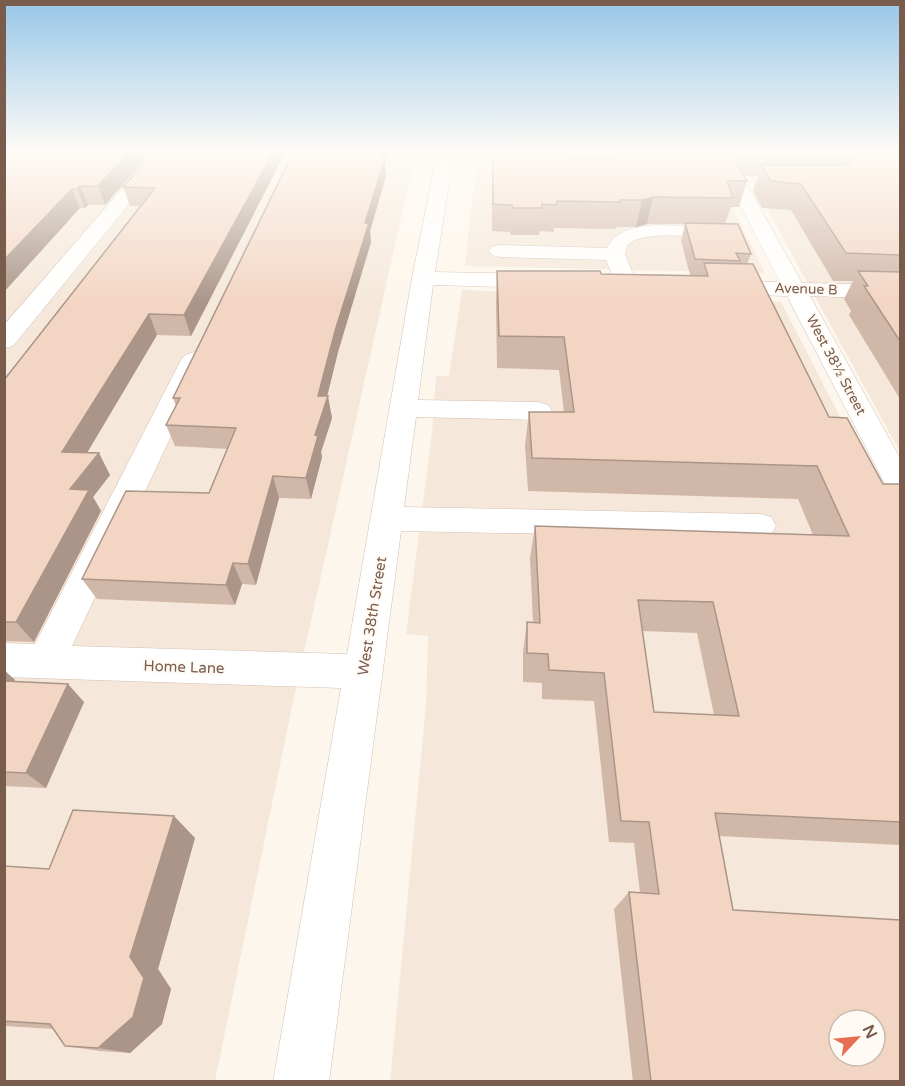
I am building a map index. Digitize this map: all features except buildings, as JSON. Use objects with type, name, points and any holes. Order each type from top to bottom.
[{"type":"street","points":[[4,341],[121,202]]},
{"type":"street","name":"West 38th Street","points":[[301,1082],[423,278],[437,202]]},
{"type":"street","name":"West 38½ Street","points":[[748,202],[900,484]]},
{"type":"street","points":[[626,284],[614,254],[620,242],[633,234],[647,232],[766,234]]},
{"type":"street","points":[[499,251],[614,254]]},
{"type":"street","points":[[423,278],[568,282]]},
{"type":"street","points":[[602,283],[648,284]]},
{"type":"street","name":"Avenue B","points":[[694,286],[900,292]]},
{"type":"street","points":[[45,662],[203,343]]},
{"type":"street","points":[[404,408],[538,411]]},
{"type":"street","points":[[387,519],[760,526]]},
{"type":"street","name":"Home Lane","points":[[4,660],[364,672]]},
{"type":"shaded area","points":[[5,202],[405,202],[294,697],[215,1081],[5,1082]]},
{"type":"shaded area","points":[[472,202],[729,202],[765,273],[465,266]]},
{"type":"shaded area","points":[[763,202],[900,202],[900,452]]},
{"type":"shaded area","points":[[462,290],[781,302],[900,533],[900,1081],[390,1082],[426,704],[428,636],[406,634],[432,432],[436,376],[449,376]]}]
